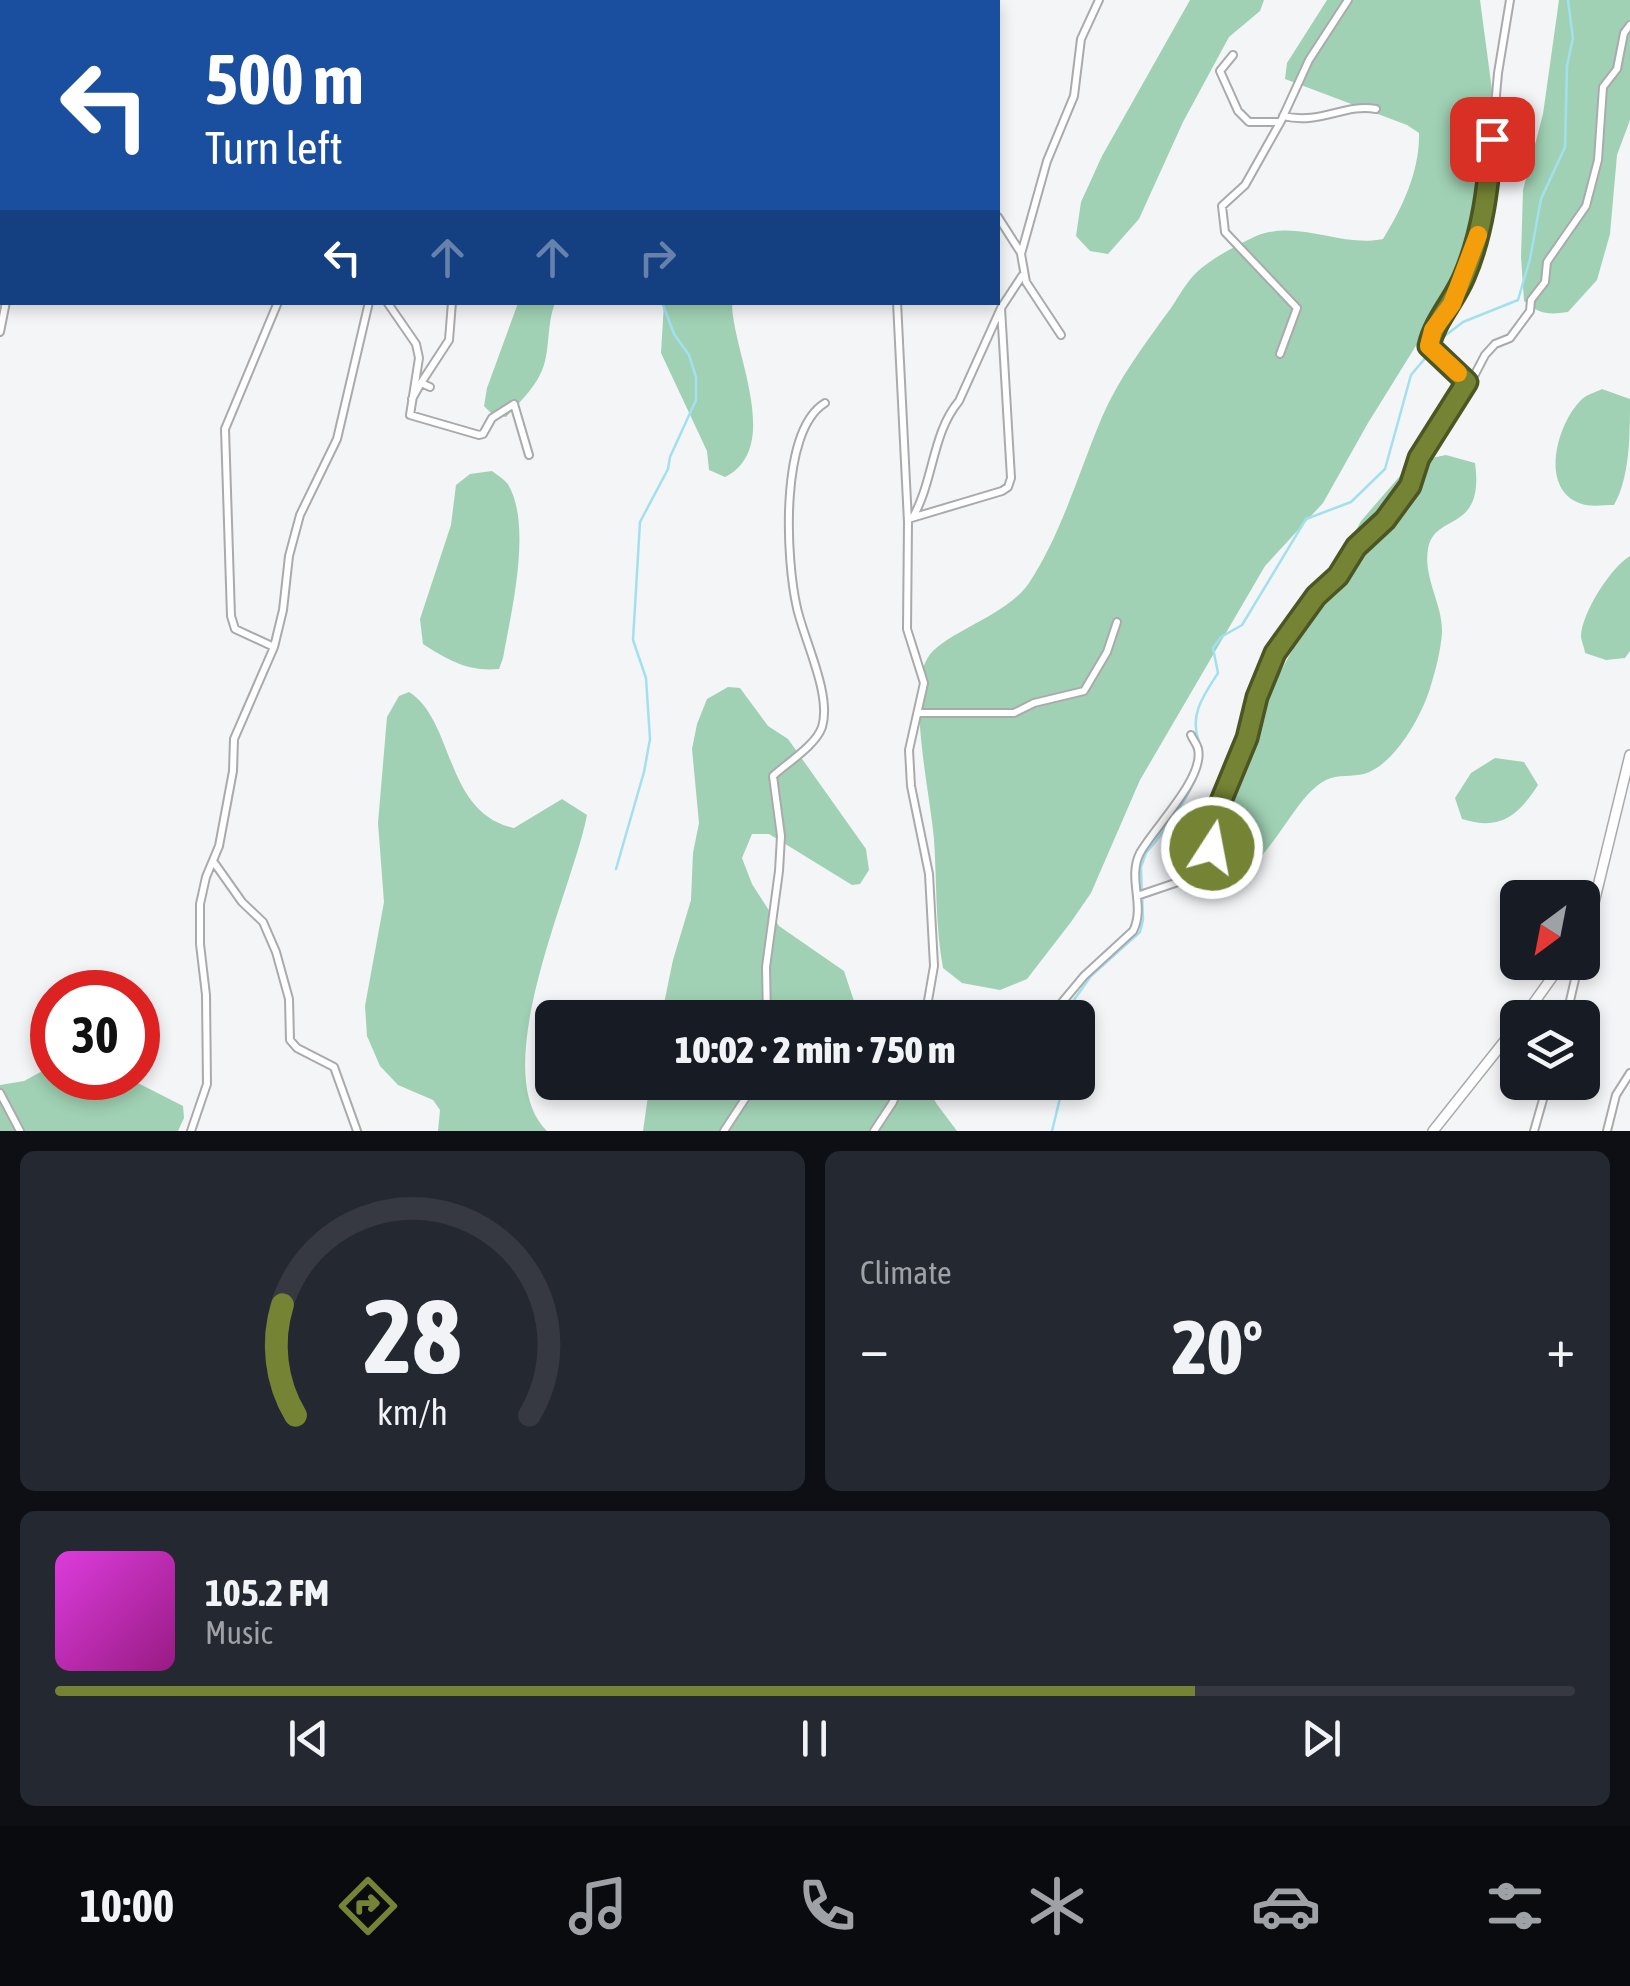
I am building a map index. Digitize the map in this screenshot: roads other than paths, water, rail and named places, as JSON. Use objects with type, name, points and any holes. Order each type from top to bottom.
[{"type":"main road","points":[[1600,880],[1630,754]]},
{"type":"main road","points":[[1432,1131],[1500,1046]]},
{"type":"street","points":[[1060,335],[1023,275],[1021,254],[1047,162],[1074,96],[1081,40],[1099,0]]},
{"type":"street","points":[[1280,354],[1298,308],[1225,232],[1222,206],[1245,185],[1282,119],[1308,60],[1348,0]]},
{"type":"street","points":[[1467,382],[1429,346],[1433,330],[1459,288],[1480,230],[1510,0]]},
{"type":"street","points":[[1137,896],[1182,881],[1208,854],[1214,818],[1247,738],[1257,697],[1275,653],[1316,596],[1338,576],[1356,547],[1385,520],[1410,486],[1419,458],[1495,344],[1510,338],[1524,322],[1531,300],[1545,282],[1553,250],[1581,217],[1598,160],[1603,86],[1618,69],[1624,33],[1630,24]]},
{"type":"street","points":[[1232,55],[1220,71],[1238,111],[1249,122],[1324,118],[1363,106],[1376,109]]},
{"type":"street","points":[[1000,219],[1021,254]]},
{"type":"street","points":[[910,518],[924,498],[948,412],[959,401],[1001,308],[1023,275]]},
{"type":"street","points":[[0,332],[5,305]]},
{"type":"street","points":[[274,647],[235,628],[231,616],[224,457],[225,428],[277,305]]},
{"type":"street","points":[[191,1131],[207,1084],[200,904],[214,861],[233,771],[234,739],[274,647],[300,515],[337,438],[367,305]]},
{"type":"street","points":[[389,305],[416,344],[419,358],[410,415],[479,435],[484,434],[492,418],[514,404],[529,455]]},
{"type":"street","points":[[411,402],[449,340],[452,305]]},
{"type":"street","points":[[897,305],[910,518],[907,629],[924,684],[909,750],[911,786],[929,874],[934,966],[928,1000]]},
{"type":"street","points":[[910,518],[1008,487],[1011,478],[1001,308]]},
{"type":"street","points":[[421,383],[430,387]]},
{"type":"street","points":[[767,1000],[766,966],[780,872],[781,836],[773,776],[819,734],[824,723],[821,688],[794,593],[788,536],[804,425],[825,402]]},
{"type":"street","points":[[918,713],[1014,713],[1034,703],[1084,691],[1107,652],[1117,622]]},
{"type":"street","points":[[1064,1000],[1137,923],[1135,867],[1142,850],[1192,775],[1198,750],[1191,735]]},
{"type":"street","points":[[214,861],[242,902],[263,922],[276,952],[289,999],[290,1040],[297,1048],[334,1066],[356,1131]]},
{"type":"street","points":[[1608,1131],[1616,1095],[1630,1073]]},
{"type":"street","points":[[0,1093],[20,1131]]},
{"type":"street","points":[[724,1131],[744,1100]]},
{"type":"street","points":[[874,1131],[895,1100]]},
{"type":"street","points":[[1534,1131],[1543,1100]]},
{"type":"waterway","points":[[1199,742],[1197,714],[1218,673],[1213,648],[1221,637],[1242,625],[1306,519],[1351,502],[1385,469],[1411,375],[1442,338],[1463,322],[1518,300],[1541,199],[1565,147],[1567,66],[1573,38],[1568,0]]},
{"type":"waterway","points":[[616,869],[650,739],[646,678],[633,640],[640,522],[668,469],[696,400],[696,377],[689,355],[674,334],[663,305]]},
{"type":"waterway","points":[[1074,1000],[1091,976],[1140,932],[1141,867],[1146,853],[1191,788],[1201,749]]},
{"type":"waterway","points":[[1052,1131],[1060,1100]]}]
